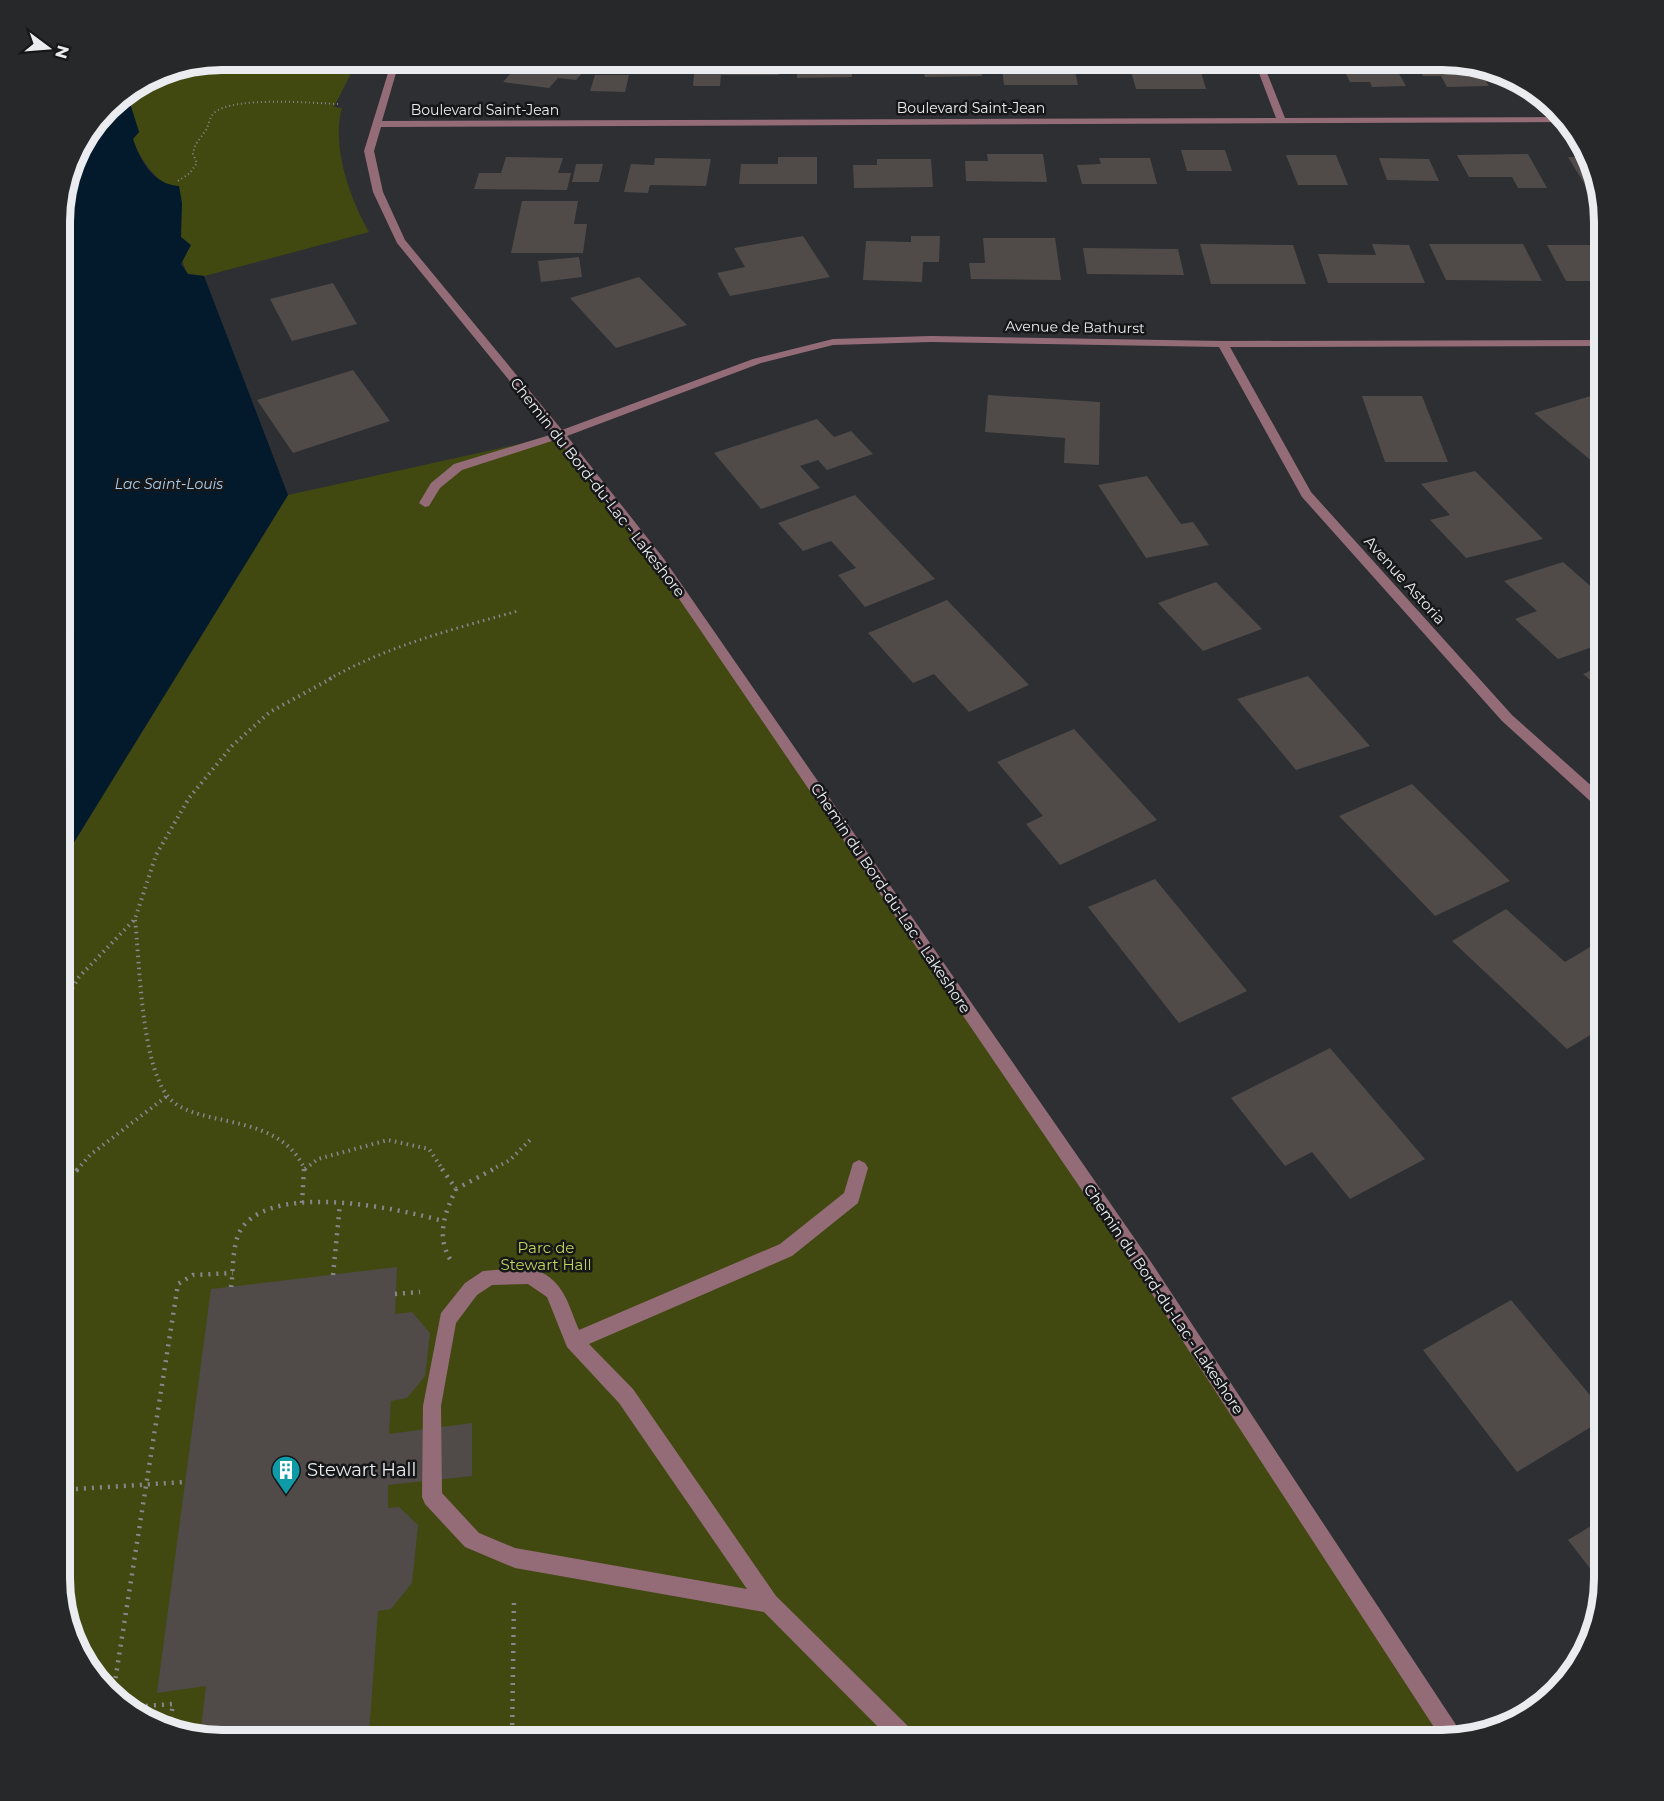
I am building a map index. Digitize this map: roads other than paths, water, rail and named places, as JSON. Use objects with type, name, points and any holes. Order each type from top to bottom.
[{"type":"street","name":"Chemin du Bord-du-Lac - Lakeshore","points":[[393,71],[369,151],[372,174],[391,227],[660,562],[1100,1202],[1448,1730]]},
{"type":"street","points":[[1262,71],[1282,121]]},
{"type":"street","name":"Boulevard Saint-Jean","points":[[377,124],[1553,120]]},
{"type":"street","name":"Avenue de Bathurst","points":[[425,502],[435,486],[458,467],[560,435],[757,361],[833,342],[932,339],[1223,345],[1594,343]]},
{"type":"street","name":"Avenue Astoria","points":[[1223,345],[1306,494],[1507,718],[1594,796]]},
{"type":"street","points":[[574,1341],[786,1250],[852,1197],[860,1168]]},
{"type":"street","points":[[769,1603],[515,1558],[472,1540],[432,1497],[432,1406],[447,1319],[471,1289],[489,1277],[530,1275],[554,1291],[574,1341],[626,1396],[769,1603],[896,1730]]},
{"type":"water","name":"Lac Saint-Louis","points":[[130,102],[139,132],[133,139],[144,163],[162,181],[179,186],[182,203],[181,237],[191,245],[181,264],[188,274],[204,276],[288,495],[71,848],[71,213],[73,193],[86,155],[102,130]]},
{"type":"place","name":"Stewart Hall","points":[[286,1496]]},
{"type":"park label","name":"Parc de Stewart Hall","points":[[546,1256]]}]
